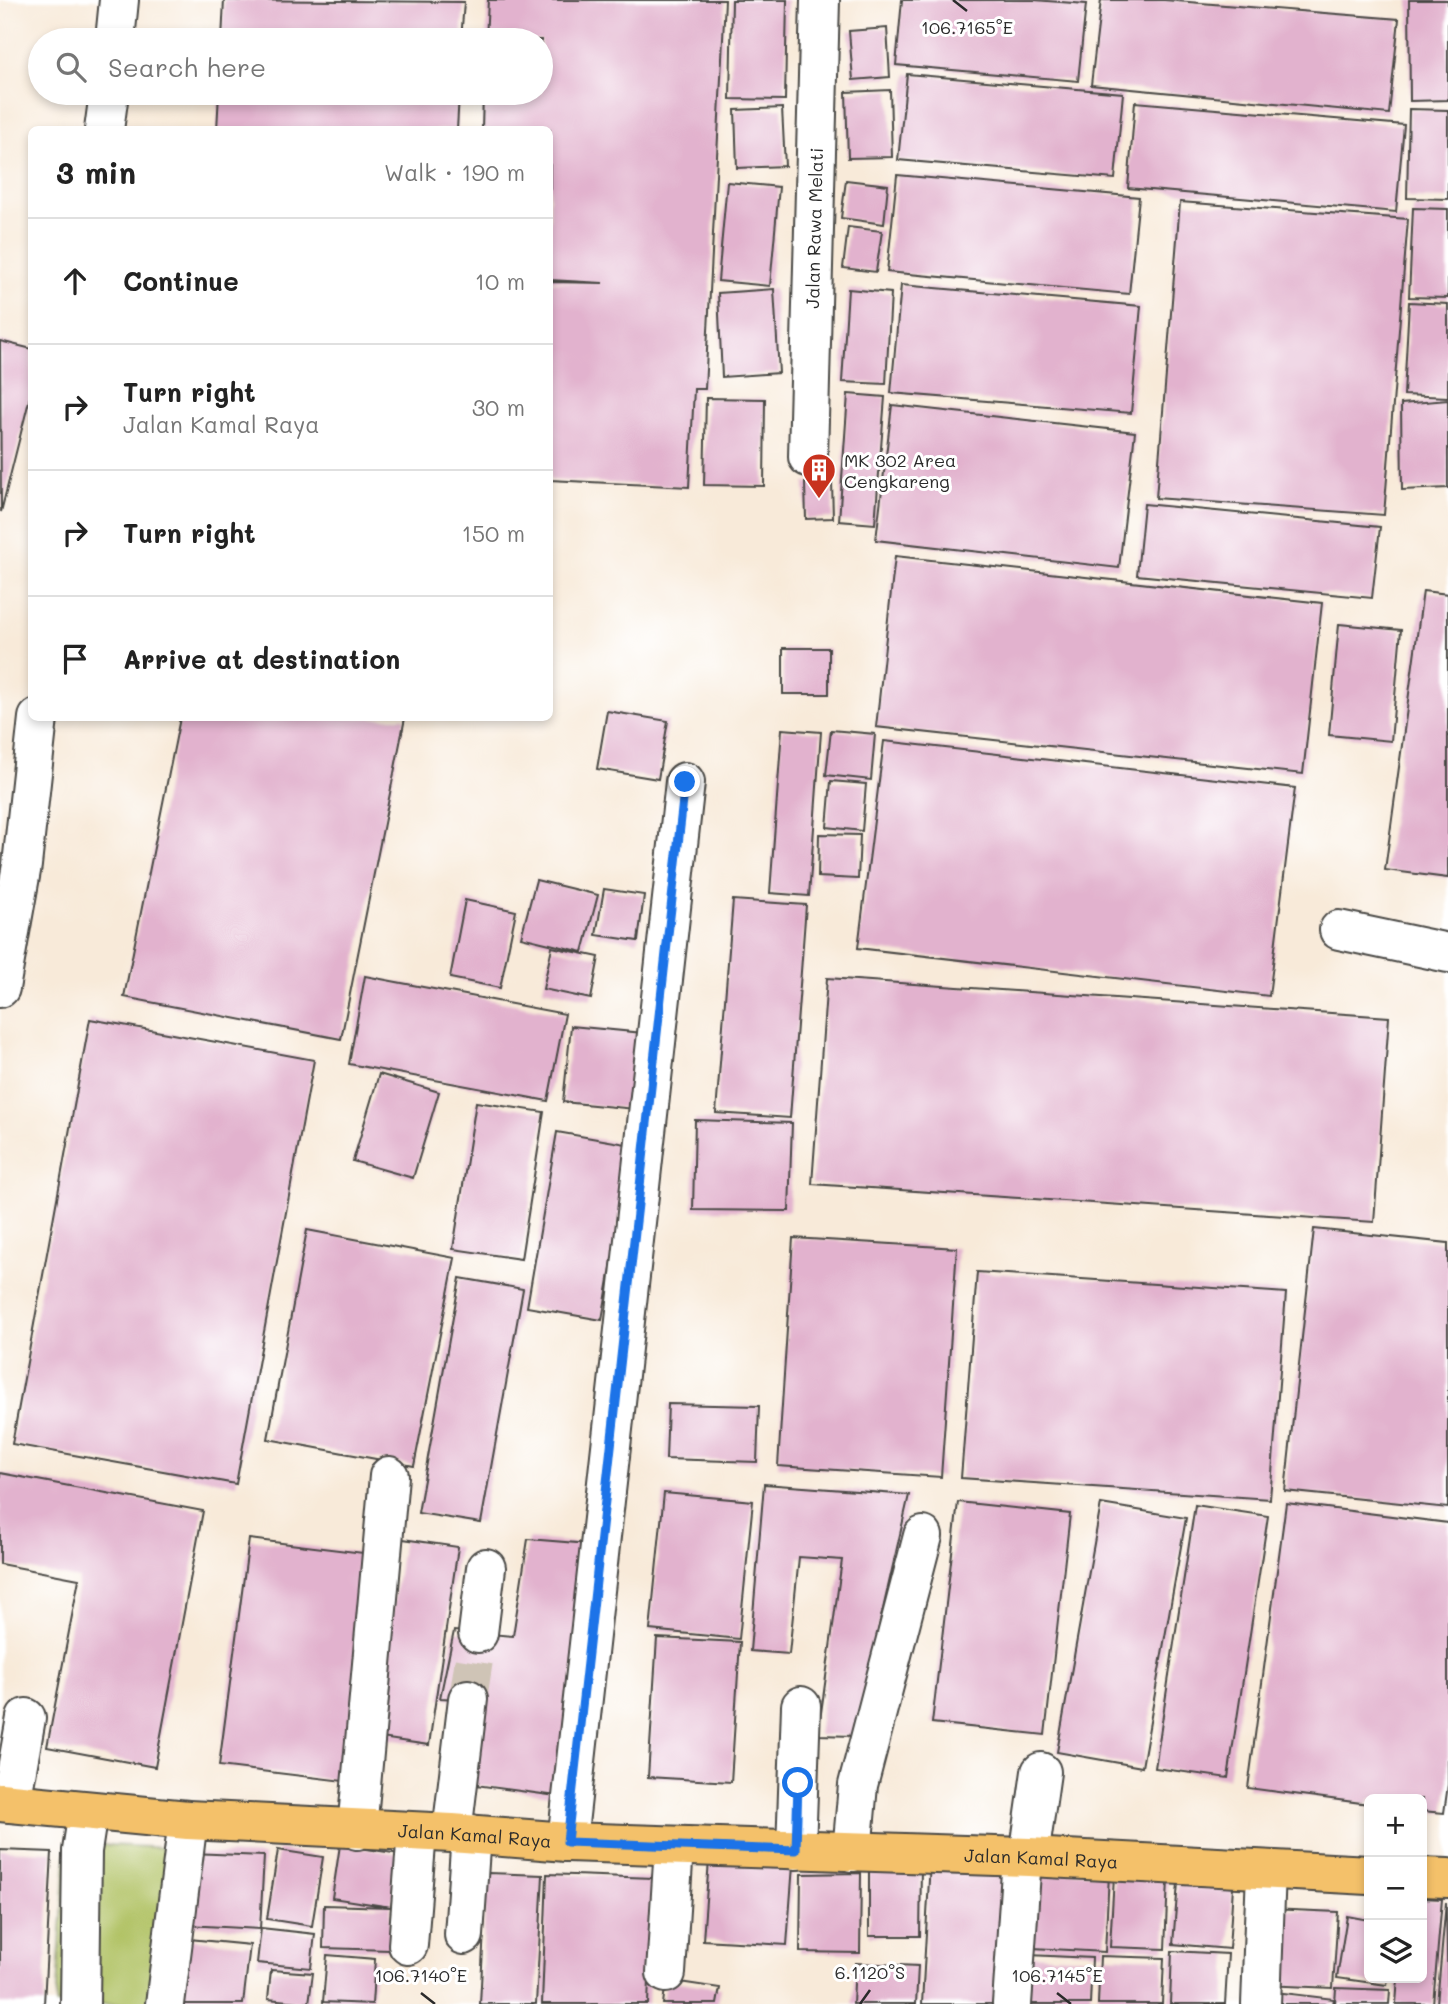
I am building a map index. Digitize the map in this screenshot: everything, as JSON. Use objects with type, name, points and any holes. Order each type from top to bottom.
[{"type":"main road","name":"Jalan Kamal Raya","points":[[6,1803],[188,1820],[567,1842],[1025,1857],[1364,1875]]},
{"type":"main road","points":[[1427,1877],[1448,1878]]},
{"type":"street","points":[[116,28],[119,0]]},
{"type":"street","name":"Jalan Rawa Melati","points":[[808,457],[820,0]]},
{"type":"street","points":[[105,126],[107,105]]},
{"type":"street","points":[[0,988],[11,862],[37,721]]},
{"type":"street","points":[[567,1842],[685,782]]},
{"type":"street","points":[[1339,930],[1448,953]]},
{"type":"street","points":[[357,1830],[389,1476]]},
{"type":"street","points":[[852,1852],[859,1785],[923,1536]]},
{"type":"street","points":[[478,1633],[486,1568]]},
{"type":"street","points":[[408,1945],[447,1833],[468,1699]]},
{"type":"street","points":[[796,1850],[801,1706]]},
{"type":"street","points":[[6,1803],[26,1718]]},
{"type":"street","points":[[1012,2004],[1025,1857],[1041,1772]]},
{"type":"street","points":[[80,2004],[82,1851],[88,1812]]},
{"type":"street","points":[[165,2004],[188,1820]]},
{"type":"street","points":[[447,1833],[464,1935]]},
{"type":"street","points":[[666,1973],[674,1846]]},
{"type":"street","points":[[1261,2004],[1266,1870]]},
{"type":"green space","points":[[67,1843],[169,1848],[162,2004],[56,2004]]},
{"type":"building","points":[[224,0],[464,2],[462,28],[223,28]]},
{"type":"building","points":[[488,0],[725,0],[705,389],[694,389],[689,487],[553,480],[553,282],[603,283],[553,280],[553,126],[482,126],[483,105],[553,105],[553,28],[487,28]]},
{"type":"building","points":[[732,0],[787,0],[785,100],[730,99]]},
{"type":"building","points":[[902,0],[1034,0],[1086,4],[1078,81],[896,65]]},
{"type":"building","points":[[1101,0],[1164,0],[1399,19],[1389,114],[1091,85]]},
{"type":"building","points":[[1409,0],[1448,0],[1448,100],[1410,101]]},
{"type":"building","points":[[887,28],[890,77],[853,80],[849,31]]},
{"type":"building","points":[[907,74],[1123,93],[1115,179],[898,160]]},
{"type":"building","points":[[890,90],[892,157],[848,158],[846,92]]},
{"type":"building","points":[[1135,102],[1404,125],[1396,212],[1128,188]]},
{"type":"building","points":[[218,105],[458,105],[457,126],[217,126]]},
{"type":"building","points":[[782,108],[785,166],[737,168],[735,110]]},
{"type":"building","points":[[1409,109],[1448,110],[1448,199],[1407,198]]},
{"type":"building","points":[[897,175],[1139,197],[1129,294],[887,272]]},
{"type":"building","points":[[846,180],[888,185],[884,224],[841,218]]},
{"type":"building","points":[[727,182],[779,187],[770,286],[718,281]]},
{"type":"building","points":[[1180,202],[1408,219],[1384,515],[1156,498]]},
{"type":"building","points":[[1413,208],[1448,209],[1448,298],[1409,297]]},
{"type":"building","points":[[848,227],[882,231],[876,272],[843,268]]},
{"type":"building","points":[[901,285],[1141,306],[1131,413],[891,393]]},
{"type":"building","points":[[774,289],[779,373],[722,377],[718,293]]},
{"type":"building","points":[[848,289],[891,293],[886,384],[842,382]]},
{"type":"building","points":[[1409,302],[1448,304],[1448,397],[1404,395]]},
{"type":"building","points":[[0,341],[28,348],[28,405],[1,512]]},
{"type":"building","points":[[848,394],[885,397],[875,524],[839,521]]},
{"type":"building","points":[[706,398],[765,399],[764,486],[704,485]]},
{"type":"building","points":[[1448,400],[1448,488],[1402,490],[1401,404]]},
{"type":"building","points":[[892,405],[1135,432],[1119,568],[876,540]]},
{"type":"building","name":"MK 302 Area Cengkareng","points":[[832,482],[833,518],[806,519],[805,483]]},
{"type":"building","points":[[1144,504],[1380,527],[1372,598],[1137,575]]},
{"type":"building","points":[[895,556],[1322,603],[1303,774],[876,727]]},
{"type":"building","points":[[1423,591],[1448,594],[1448,878],[1385,870]]},
{"type":"building","points":[[1339,624],[1401,630],[1391,741],[1329,735]]},
{"type":"building","points":[[783,648],[829,648],[829,694],[783,694]]},
{"type":"building","points":[[607,711],[668,721],[658,779],[597,769]]},
{"type":"building","points":[[179,721],[404,721],[341,1039],[124,997]]},
{"type":"building","points":[[782,729],[821,732],[809,896],[770,893]]},
{"type":"building","points":[[831,730],[875,734],[871,780],[826,775]]},
{"type":"building","points":[[884,741],[1295,788],[1269,996],[858,948]]},
{"type":"building","points":[[831,781],[866,784],[862,831],[827,827]]},
{"type":"building","points":[[819,834],[860,835],[858,879],[818,877]]},
{"type":"building","points":[[536,880],[598,895],[583,952],[521,937]]},
{"type":"building","points":[[604,889],[644,895],[638,941],[596,935]]},
{"type":"building","points":[[465,900],[516,911],[500,988],[450,978]]},
{"type":"building","points":[[733,900],[806,905],[790,1118],[716,1113]]},
{"type":"building","points":[[552,947],[599,957],[591,999],[543,989]]},
{"type":"building","points":[[365,976],[565,1014],[548,1101],[349,1064]]},
{"type":"building","points":[[827,978],[1389,1017],[1374,1222],[812,1184]]},
{"type":"building","points":[[90,1019],[314,1060],[236,1484],[12,1444]]},
{"type":"building","points":[[571,1026],[643,1033],[635,1109],[563,1102]]},
{"type":"building","points":[[379,1074],[439,1092],[413,1178],[353,1161]]},
{"type":"building","points":[[476,1102],[544,1112],[521,1259],[453,1249]]},
{"type":"building","points":[[695,1120],[792,1123],[789,1211],[693,1210]]},
{"type":"building","points":[[557,1132],[632,1145],[602,1320],[527,1307]]},
{"type":"building","points":[[1314,1229],[1448,1243],[1448,1508],[1285,1491]]},
{"type":"building","points":[[307,1230],[455,1258],[414,1466],[268,1439]]},
{"type":"building","points":[[793,1238],[957,1248],[941,1477],[778,1466]]},
{"type":"building","points":[[977,1272],[1286,1293],[1270,1499],[961,1478]]},
{"type":"building","points":[[460,1278],[523,1289],[481,1523],[418,1513]]},
{"type":"building","points":[[668,1404],[759,1406],[757,1462],[666,1459]]},
{"type":"building","points":[[0,1473],[203,1511],[155,1767],[47,1747],[79,1579],[0,1564]]},
{"type":"building","points":[[764,1484],[909,1495],[854,1736],[818,1735],[842,1560],[799,1557],[789,1654],[750,1651]]},
{"type":"building","points":[[664,1493],[753,1501],[739,1639],[650,1630]]},
{"type":"building","points":[[958,1502],[1070,1514],[1045,1735],[932,1723]]},
{"type":"building","points":[[1286,1503],[1448,1523],[1448,1785],[1444,1813],[1427,1811],[1427,1794],[1364,1794],[1364,1803],[1248,1788]]},
{"type":"building","points":[[1101,1504],[1186,1518],[1142,1767],[1057,1752]]},
{"type":"building","points":[[1195,1505],[1268,1516],[1228,1778],[1155,1768]]},
{"type":"building","points":[[249,1539],[372,1554],[343,1781],[219,1766]]},
{"type":"building","points":[[403,1539],[458,1547],[429,1745],[374,1737]]},
{"type":"building","points":[[528,1539],[589,1544],[557,1796],[468,1784],[478,1700],[440,1698],[454,1631],[513,1636]]},
{"type":"building","points":[[657,1638],[740,1642],[731,1782],[648,1777]]},
{"type":"building","points":[[340,1845],[400,1854],[391,1907],[332,1898]]},
{"type":"building","points":[[0,1850],[52,1852],[44,2004],[0,2004]]},
{"type":"building","points":[[278,1850],[323,1857],[312,1926],[267,1919]]},
{"type":"building","points":[[191,1853],[264,1856],[260,1929],[187,1925]]},
{"type":"building","points":[[709,1860],[793,1865],[787,1945],[703,1940]]},
{"type":"building","points":[[930,1862],[1012,1866],[1006,2004],[922,2004]]},
{"type":"building","points":[[869,1866],[921,1866],[920,1936],[869,1936]]},
{"type":"building","points":[[1037,1870],[1109,1874],[1105,1952],[1033,1948]]},
{"type":"building","points":[[487,1873],[543,1875],[536,2004],[480,2004]]},
{"type":"building","points":[[861,1873],[860,1953],[800,1952],[801,1874]]},
{"type":"building","points":[[547,1874],[653,1878],[648,2004],[542,2004]]},
{"type":"building","points":[[1114,1876],[1168,1879],[1165,1949],[1110,1947]]},
{"type":"building","points":[[1178,1883],[1233,1886],[1229,1949],[1173,1944]]},
{"type":"building","points":[[1427,1898],[1442,1899],[1433,2004],[1396,2004],[1398,1983],[1427,1983]]},
{"type":"building","points":[[1446,1902],[1448,2004],[1437,2004]]},
{"type":"building","points":[[324,1905],[391,1907],[390,1950],[323,1948]]},
{"type":"building","points":[[1269,1909],[1338,1912],[1333,1988],[1265,1985]]},
{"type":"building","points":[[1347,1916],[1364,1919],[1364,1982],[1337,1978]]},
{"type":"building","points":[[261,1928],[315,1934],[311,1968],[257,1963]]},
{"type":"building","points":[[189,1939],[250,1945],[243,2004],[181,2004]]},
{"type":"building","points":[[1172,1951],[1228,1954],[1225,2004],[1170,2004]]},
{"type":"building","points":[[327,1955],[375,1959],[372,2004],[323,2002]]},
{"type":"building","points":[[1029,1955],[1092,1958],[1090,2004],[1027,2004]]},
{"type":"building","points":[[1100,1956],[1164,1958],[1162,2004],[1098,2004]]},
{"type":"building","points":[[855,1963],[918,1966],[916,2004],[853,2004]]},
{"type":"building","points":[[271,1970],[313,1973],[309,2003],[268,1999]]},
{"type":"building","points":[[666,1980],[720,1988],[717,2004],[663,2004]]},
{"type":"building","points":[[1336,1988],[1390,1990],[1389,2004],[1335,2004]]},
{"type":"building","points":[[1275,1992],[1334,1999],[1333,2004],[1274,2004]]},
{"type":"tunnel","points":[[468,1699],[478,1633]]},
{"type":"place","name":"MK 302 Area Cengkareng","points":[[819,500]]},
{"type":"route","points":[[685,782],[567,1842],[796,1850],[798,1783]]}]
